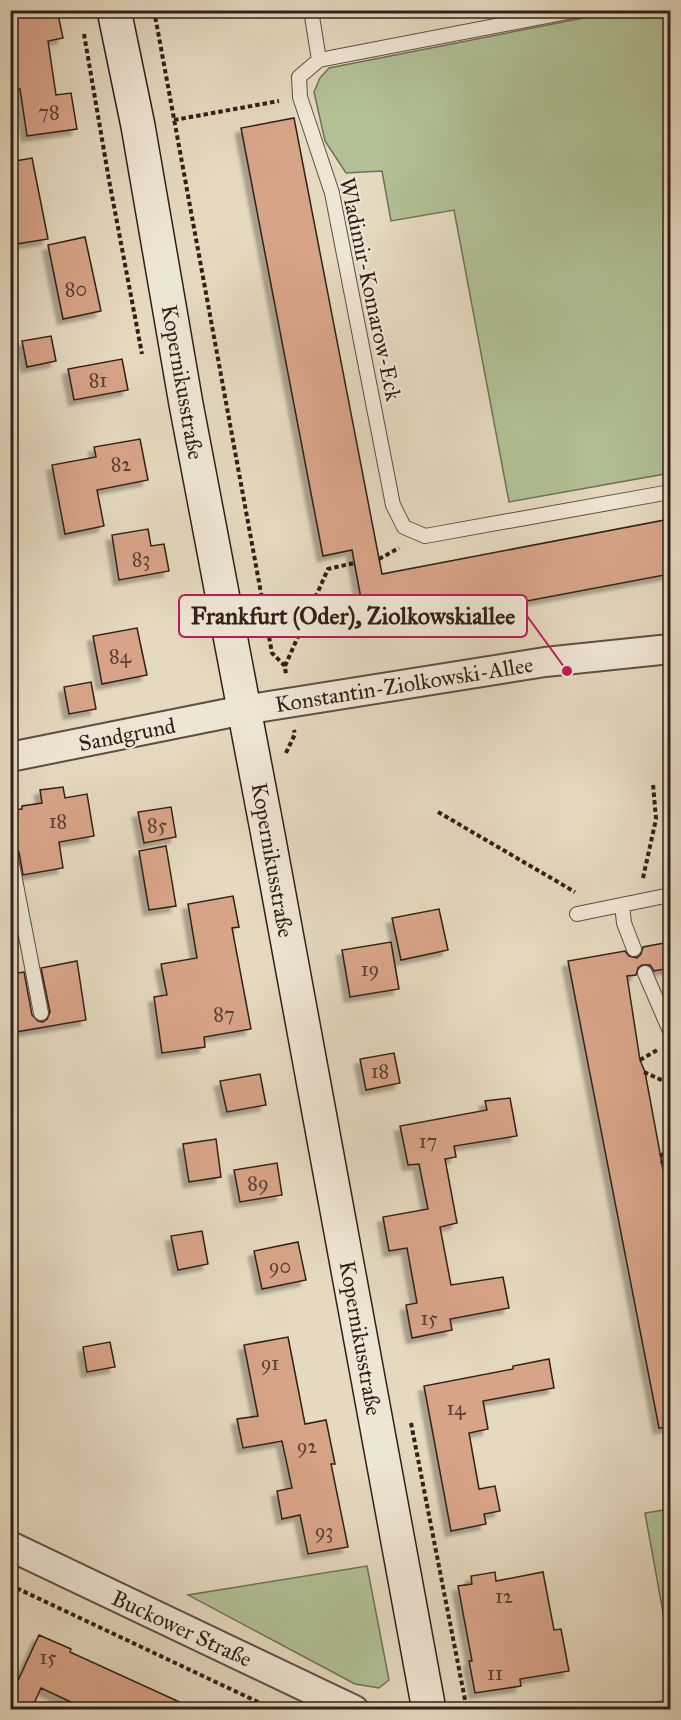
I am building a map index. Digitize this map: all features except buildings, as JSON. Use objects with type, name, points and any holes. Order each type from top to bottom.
[{"type":"main road","name":"Kopernikusstraße","points":[[114,10],[138,126],[186,404],[339,1214],[429,1710]]},
{"type":"street","name":"Konstantin-Ziolkowski-Allee","points":[[244,710],[545,662],[670,649]]},
{"type":"street","name":"Sandgrund","points":[[10,757],[244,710]]},
{"type":"street","name":"Buckower Straße","points":[[10,1546],[354,1710]]},
{"type":"lane","points":[[311,10],[319,60]]},
{"type":"lane","points":[[300,97],[299,77],[319,60],[578,10]]},
{"type":"lane","name":"Wladimir-Komarow-Eck","points":[[300,97],[333,193],[393,505],[404,527],[424,536],[670,492]]},
{"type":"lane","points":[[10,854],[41,1013]]},
{"type":"lane","points":[[576,914],[670,895]]},
{"type":"lane","points":[[622,905],[624,923],[634,949]]},
{"type":"lane","points":[[645,973],[670,1031]]},
{"type":"path","points":[[154,10],[272,653],[285,666]]},
{"type":"path","points":[[138,126],[300,97]]},
{"type":"path","points":[[283,759],[295,734],[285,666],[328,569],[354,563]]},
{"type":"path","points":[[638,902],[656,819],[652,784]]},
{"type":"path","points":[[438,812],[603,908]]},
{"type":"path","points":[[640,1060],[660,1048]]},
{"type":"path","points":[[645,1072],[670,1084]]},
{"type":"path","points":[[670,1150],[661,1158],[670,1167]]},
{"type":"path","points":[[411,1421],[467,1710]]},
{"type":"path","points":[[10,1585],[275,1710]]},
{"type":"green space","points":[[624,10],[670,11],[670,473],[509,502],[454,210],[391,221],[382,171],[346,173],[325,141],[314,92],[320,78],[329,68]]},
{"type":"green space","points":[[670,1509],[670,1651],[645,1513]]},
{"type":"green space","points":[[367,1566],[389,1680],[379,1688],[355,1684],[188,1595]]},
{"type":"green space","points":[[670,1700],[670,1709],[600,1709]]},
{"type":"place","name":"Frankfurt (Oder), Ziolkowskiallee","points":[[567,671]]}]
